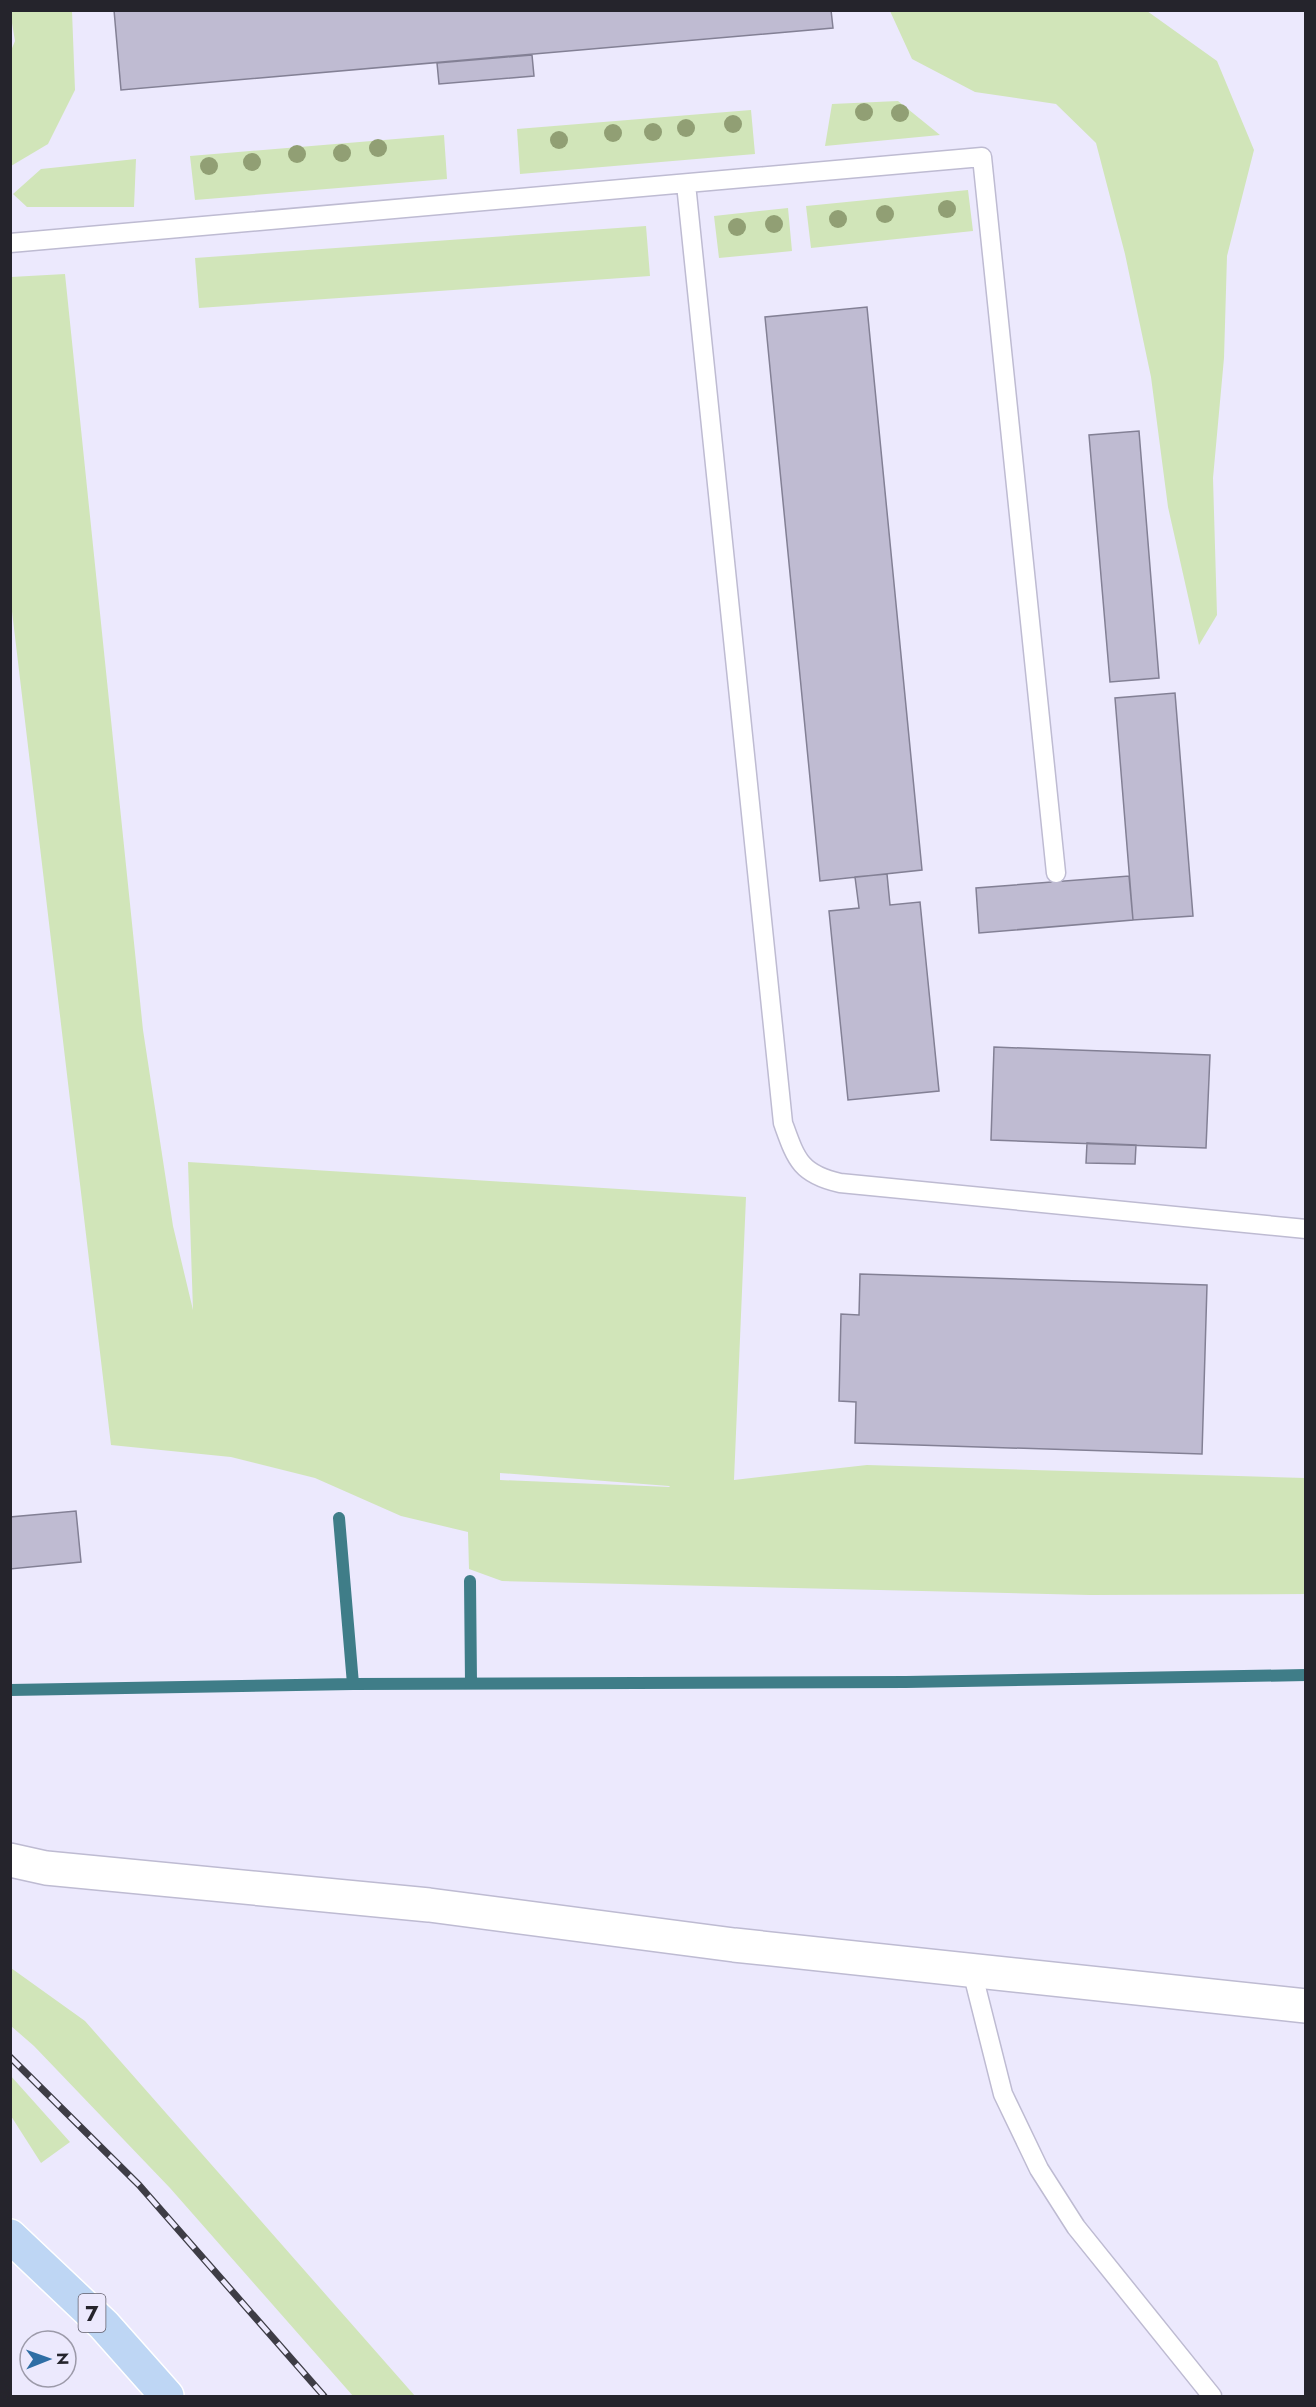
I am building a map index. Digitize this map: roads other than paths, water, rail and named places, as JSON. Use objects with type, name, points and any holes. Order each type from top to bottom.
[{"type":"highway","name":"7","points":[[10,2236],[104,2325],[167,2397]]},
{"type":"street","points":[[10,1860],[46,1868],[429,1905],[734,1945],[1305,2006]]},
{"type":"lane","points":[[10,243],[982,157],[1056,873]]},
{"type":"lane","points":[[686,184],[783,1123],[796,1158],[818,1178],[840,1182],[1305,1229]]},
{"type":"lane","points":[[972,1971],[1003,2094],[1039,2169],[1076,2227],[1212,2397]]},
{"type":"waterway","points":[[339,1518],[353,1684]]},
{"type":"waterway","points":[[470,1581],[471,1683]]},
{"type":"waterway","points":[[10,1690],[353,1684],[906,1682],[1306,1675]]},
{"type":"railway","points":[[10,2057],[139,2185],[324,2396]]}]
